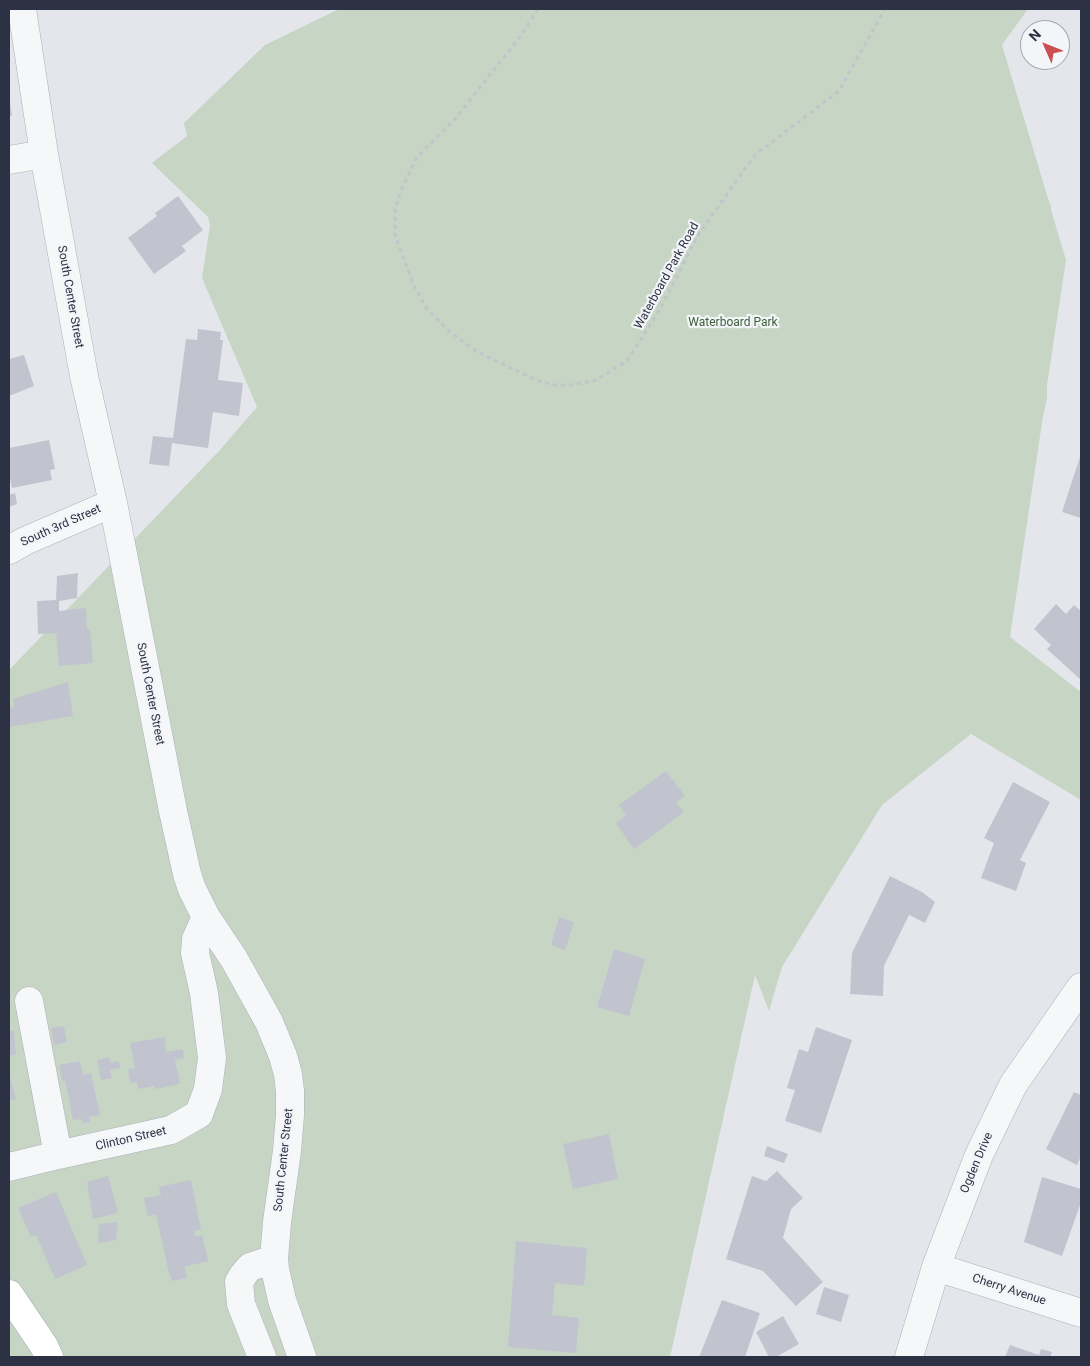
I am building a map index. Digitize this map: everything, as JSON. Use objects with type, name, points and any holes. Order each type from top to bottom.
[{"type":"main road","points":[[9,1294],[50,1357]]},
{"type":"street","name":"South Center Street","points":[[22,9],[44,154],[84,376],[113,504],[187,874],[206,917],[234,959],[274,1032],[288,1074],[290,1116],[274,1260],[282,1300],[302,1357]]},
{"type":"street","points":[[9,160],[44,154]]},
{"type":"street","name":"South 3rd Street","points":[[9,550],[25,540],[113,504]]},
{"type":"street","name":"Clinton Street","points":[[9,1167],[171,1130],[199,1114],[208,1089],[212,1058],[204,993],[195,953],[196,939],[206,917]]},
{"type":"street","name":"Ogden Drive","points":[[909,1357],[936,1267],[979,1155],[1012,1086],[1081,987]]},
{"type":"street","points":[[28,1001],[58,1155]]},
{"type":"street","points":[[262,1357],[242,1304],[239,1282],[250,1267],[274,1260]]},
{"type":"street","name":"Cherry Avenue","points":[[936,1267],[1081,1313]]},
{"type":"path","name":"Waterboard Park Road","points":[[538,9],[518,38],[455,119],[417,157],[401,190],[395,210],[395,235],[414,286],[427,310],[448,330],[476,351],[538,381],[555,385],[570,385],[596,380],[627,361],[660,310],[698,235],[755,155],[839,91],[885,9]]},
{"type":"green space","name":"Waterboard Park","points":[[339,9],[1028,9],[1002,45],[1066,260],[1047,385],[1047,399],[1010,637],[1081,692],[1081,800],[971,734],[882,805],[782,967],[769,1011],[755,975],[670,1357],[9,1357],[9,670],[219,451],[257,407],[202,278],[210,225],[208,217],[152,163],[187,136],[184,123],[265,45]]},
{"type":"building","points":[[10,103],[12,116],[9,116]]},
{"type":"building","points":[[178,196],[203,230],[182,246],[186,251],[154,274],[128,238],[157,216],[155,213]]},
{"type":"building","points":[[198,329],[221,332],[220,340],[223,340],[218,380],[243,383],[239,416],[213,412],[208,448],[172,443],[169,466],[149,464],[153,436],[173,438],[186,339],[197,340]]},
{"type":"building","points":[[24,355],[34,386],[9,396],[9,359]]},
{"type":"building","points":[[49,440],[55,469],[50,470],[52,480],[12,488],[9,478],[9,448]]},
{"type":"building","points":[[1081,454],[1081,518],[1062,512]]},
{"type":"building","points":[[15,493],[17,504],[9,507],[9,495]]},
{"type":"building","points":[[78,573],[77,598],[59,601],[59,611],[86,608],[87,629],[90,629],[93,663],[59,666],[56,633],[38,634],[37,601],[56,600],[57,576]]},
{"type":"building","points":[[1056,604],[1066,614],[1074,605],[1081,611],[1081,680],[1047,649],[1051,645],[1034,629]]},
{"type":"building","points":[[68,682],[73,716],[9,727],[9,708],[14,707],[13,699]]},
{"type":"building","points":[[666,771],[685,796],[676,802],[684,812],[634,849],[616,823],[626,816],[619,805]]},
{"type":"building","points":[[1013,782],[1050,802],[1020,860],[1026,863],[1016,891],[981,878],[994,843],[984,838]]},
{"type":"building","points":[[890,876],[922,892],[935,902],[925,923],[909,915],[884,966],[883,996],[850,994],[852,953]]},
{"type":"building","points":[[559,917],[574,922],[565,950],[551,945]]},
{"type":"building","points":[[614,949],[645,959],[629,1016],[597,1007]]},
{"type":"building","points":[[64,1026],[67,1042],[54,1045],[51,1028]]},
{"type":"building","points":[[816,1027],[852,1040],[821,1133],[785,1121],[795,1090],[787,1088],[799,1049],[808,1052]]},
{"type":"building","points":[[9,1031],[14,1031],[16,1055],[9,1056]]},
{"type":"building","points":[[165,1037],[166,1052],[183,1049],[184,1058],[175,1060],[180,1084],[155,1089],[154,1086],[138,1089],[137,1082],[130,1083],[128,1069],[135,1068],[130,1043]]},
{"type":"building","points":[[109,1057],[110,1063],[119,1061],[120,1068],[110,1070],[112,1078],[101,1080],[97,1060]]},
{"type":"building","points":[[80,1061],[83,1075],[91,1073],[100,1115],[89,1117],[90,1122],[83,1124],[82,1119],[73,1120],[65,1080],[62,1081],[59,1065]]},
{"type":"building","points":[[9,1073],[16,1099],[9,1100]]},
{"type":"building","points":[[1074,1092],[1081,1095],[1081,1156],[1077,1165],[1046,1149]]},
{"type":"building","points":[[609,1134],[618,1179],[573,1189],[563,1144]]},
{"type":"building","points":[[767,1146],[788,1154],[784,1163],[764,1156]]},
{"type":"building","points":[[777,1171],[803,1198],[791,1209],[783,1238],[823,1282],[796,1306],[763,1271],[726,1259],[752,1176],[766,1181]]},
{"type":"building","points":[[108,1176],[118,1213],[93,1219],[87,1182]]},
{"type":"building","points":[[1042,1177],[1081,1189],[1081,1202],[1062,1256],[1024,1242]]},
{"type":"building","points":[[191,1180],[201,1229],[194,1231],[195,1236],[202,1235],[208,1261],[184,1267],[187,1278],[172,1281],[156,1214],[148,1216],[144,1198],[161,1195],[159,1187]]},
{"type":"building","points":[[56,1192],[87,1265],[55,1279],[36,1235],[31,1237],[18,1208]]},
{"type":"building","points":[[118,1222],[116,1240],[98,1243],[99,1224]]},
{"type":"building","points":[[516,1241],[587,1248],[584,1286],[555,1283],[552,1315],[579,1318],[576,1353],[508,1347]]},
{"type":"building","points":[[824,1287],[849,1295],[841,1322],[816,1314]]},
{"type":"building","points":[[722,1300],[760,1313],[745,1357],[699,1357]]},
{"type":"building","points":[[783,1316],[799,1344],[776,1357],[769,1357],[756,1332]]},
{"type":"building","points":[[1010,1345],[1039,1355],[1041,1349],[1052,1352],[1050,1357],[1005,1357]]}]
